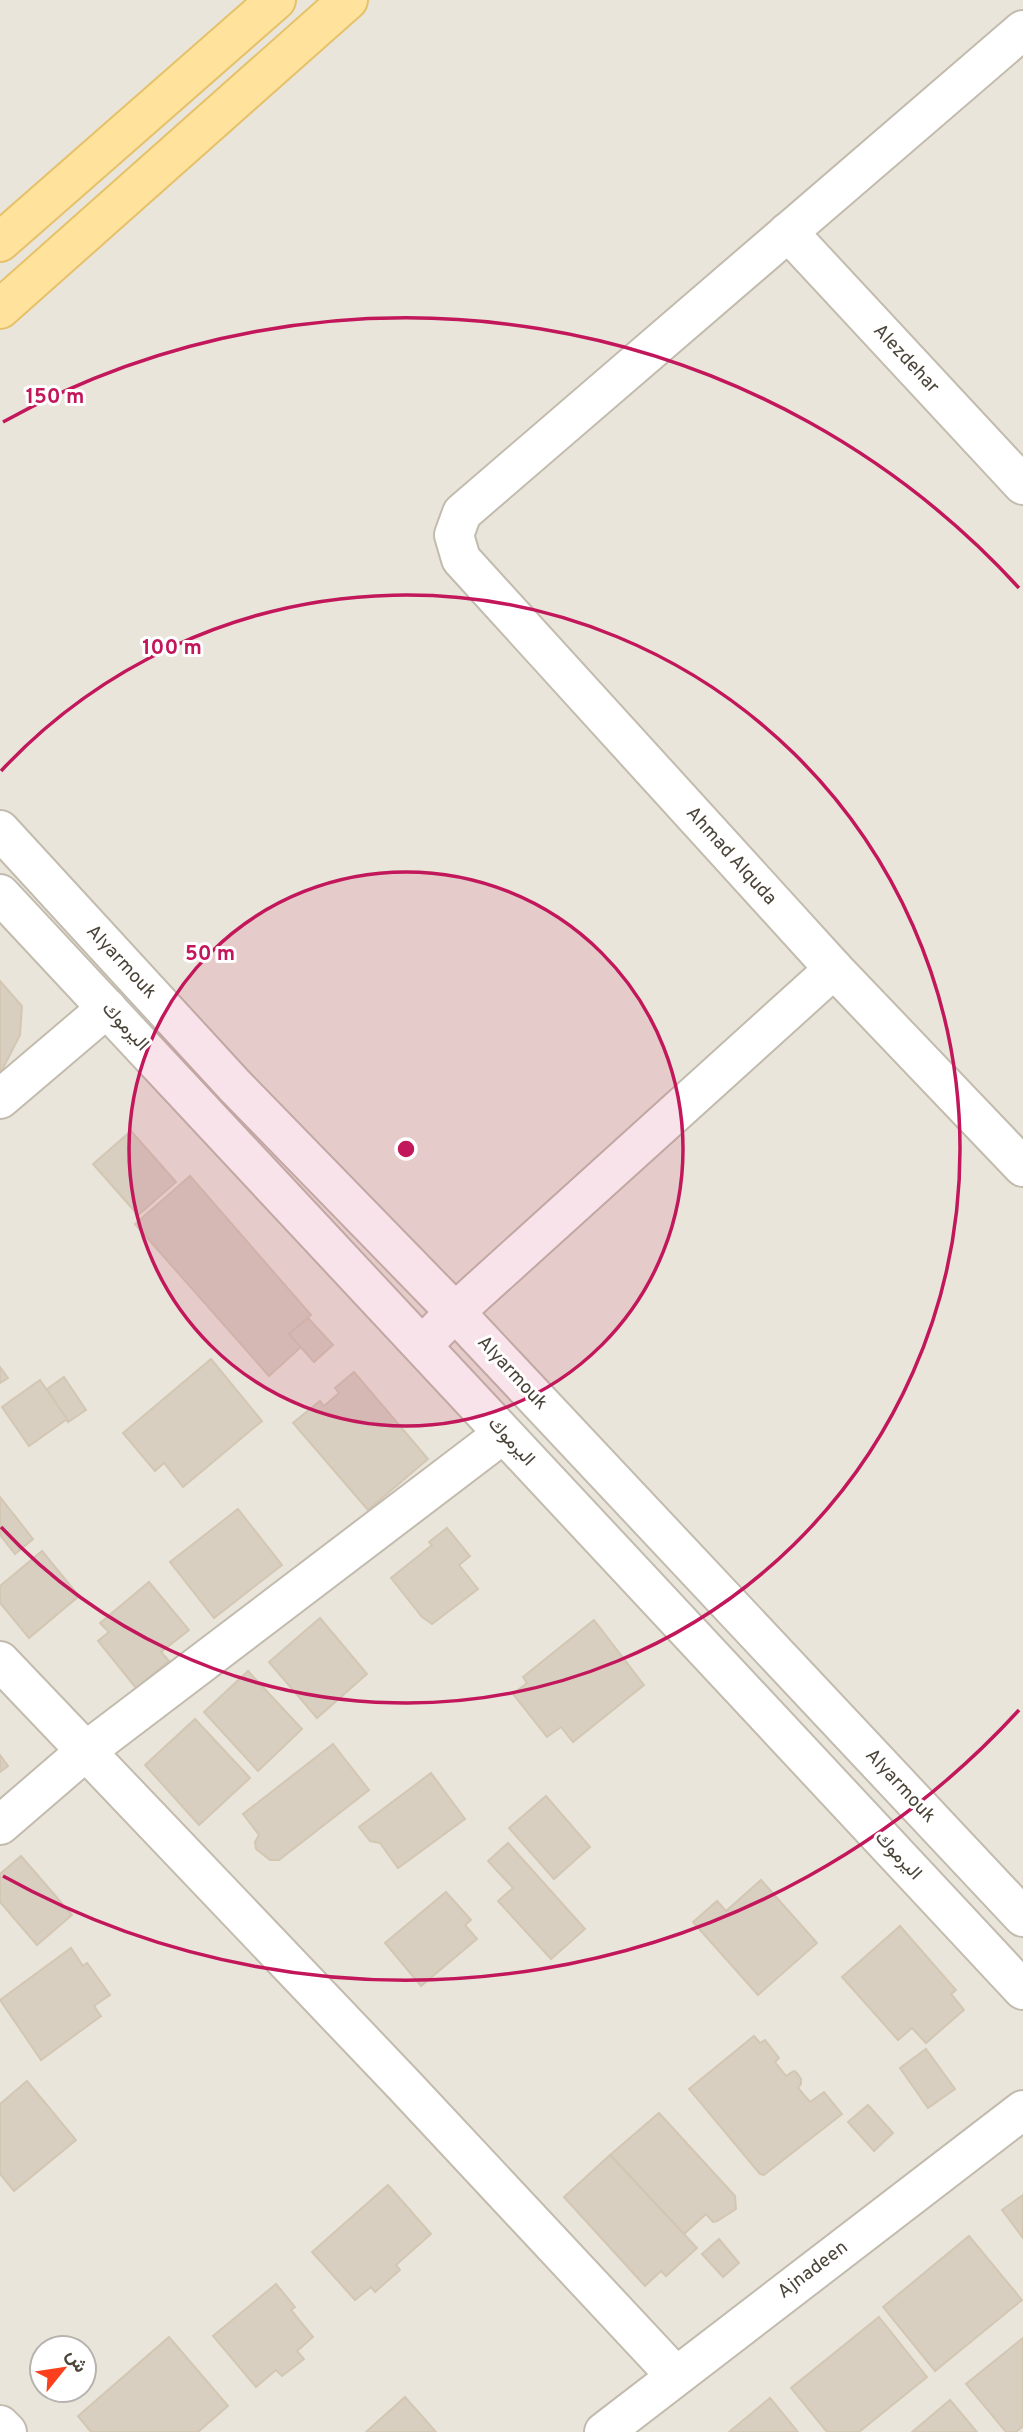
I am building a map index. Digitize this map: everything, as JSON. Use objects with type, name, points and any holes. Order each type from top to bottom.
[{"type":"main road","points":[[0,242],[276,0]]},
{"type":"main road","points":[[0,309],[348,0]]},
{"type":"street","points":[[788,232],[1023,30]]},
{"type":"street","name":"Alezdehar","points":[[788,232],[1023,485]]},
{"type":"street","name":"Ahmad Alquda","points":[[788,232],[462,513],[454,535],[461,559],[834,969],[1023,1167]]},
{"type":"street","name":"Alyarmouk","points":[[0,830],[235,1086],[455,1312],[1023,1917]]},
{"type":"street","name":"اليرموك","points":[[0,894],[1023,1990]]},
{"type":"street","points":[[423,1345],[455,1312],[834,969]]},
{"type":"street","points":[[0,1099],[107,1008]]},
{"type":"street","points":[[0,1825],[86,1751],[503,1434]]},
{"type":"street","points":[[0,1661],[405,2086],[675,2375]]},
{"type":"street","name":"Ajnadeen","points":[[604,2432],[1023,2110]]},
{"type":"street","points":[[0,2425],[7,2432]]},
{"type":"shaded area","points":[[0,0],[1023,0],[1023,2432],[0,2432]]},
{"type":"building","points":[[0,981],[22,1006],[20,1035],[0,1074]]},
{"type":"building","points":[[131,1131],[176,1182],[138,1215],[93,1164]]},
{"type":"building","points":[[190,1176],[311,1315],[289,1334],[301,1347],[269,1376],[135,1224]]},
{"type":"building","points":[[308,1318],[333,1345],[314,1362],[289,1334]]},
{"type":"building","points":[[211,1359],[262,1421],[183,1487],[164,1463],[155,1471],[123,1433]]},
{"type":"building","points":[[0,1367],[8,1378],[0,1383]]},
{"type":"building","points":[[354,1372],[428,1459],[368,1510],[293,1423],[320,1401],[324,1406],[339,1393],[335,1388]]},
{"type":"building","points":[[64,1377],[86,1410],[68,1422],[47,1389]]},
{"type":"building","points":[[40,1380],[67,1419],[29,1446],[2,1407]]},
{"type":"building","points":[[0,1497],[33,1539],[15,1554],[0,1535]]},
{"type":"building","points":[[238,1509],[282,1565],[214,1618],[170,1562]]},
{"type":"building","points":[[447,1528],[470,1556],[459,1565],[478,1589],[432,1624],[422,1617],[391,1578],[432,1545],[429,1542]]},
{"type":"building","points":[[42,1551],[79,1596],[29,1638],[0,1603],[0,1586]]},
{"type":"building","points":[[149,1582],[189,1630],[161,1652],[169,1661],[136,1688],[98,1641],[109,1632],[100,1623]]},
{"type":"building","points":[[320,1618],[367,1674],[317,1718],[269,1662]]},
{"type":"building","points":[[594,1620],[644,1685],[573,1742],[561,1727],[547,1737],[513,1694],[527,1683],[523,1677]]},
{"type":"building","points":[[248,1671],[302,1729],[258,1771],[204,1712]]},
{"type":"building","points":[[195,1719],[250,1778],[199,1825],[145,1765]]},
{"type":"building","points":[[333,1744],[369,1790],[279,1860],[270,1860],[256,1849],[255,1842],[259,1835],[243,1814]]},
{"type":"building","points":[[0,1755],[8,1766],[0,1772]]},
{"type":"building","points":[[431,1773],[465,1819],[398,1868],[380,1843],[370,1841],[359,1827]]},
{"type":"building","points":[[546,1796],[590,1847],[554,1879],[509,1828]]},
{"type":"building","points":[[508,1843],[585,1929],[551,1959],[498,1901],[513,1888],[488,1861]]},
{"type":"building","points":[[21,1856],[72,1915],[37,1945],[0,1902],[0,1874]]},
{"type":"building","points":[[761,1880],[817,1943],[758,1995],[693,1922],[717,1901],[726,1911]]},
{"type":"building","points":[[446,1892],[471,1920],[465,1925],[477,1939],[421,1986],[385,1943]]},
{"type":"building","points":[[900,1926],[956,1990],[951,1994],[964,2010],[926,2043],[912,2028],[898,2040],[842,1977]]},
{"type":"building","points":[[71,1948],[83,1966],[87,1963],[110,1995],[94,2006],[101,2016],[41,2060],[0,2000]]},
{"type":"building","points":[[754,2036],[760,2043],[765,2040],[779,2058],[775,2062],[786,2076],[794,2071],[797,2073],[801,2079],[798,2088],[810,2102],[824,2092],[842,2114],[764,2175],[760,2174],[689,2089]]},
{"type":"building","points":[[926,2049],[955,2089],[928,2108],[900,2068]]},
{"type":"building","points":[[27,2081],[76,2140],[14,2191],[0,2174],[0,2104]]},
{"type":"building","points":[[868,2105],[893,2133],[874,2151],[848,2122]]},
{"type":"building","points":[[659,2113],[735,2196],[736,2209],[713,2222],[706,2214],[684,2234],[610,2155]]},
{"type":"building","points":[[610,2155],[697,2248],[666,2276],[661,2271],[645,2286],[564,2197]]},
{"type":"building","points":[[388,2185],[431,2234],[396,2265],[400,2270],[375,2292],[371,2287],[355,2300],[312,2252]]},
{"type":"building","points":[[1023,2195],[1023,2238],[1002,2210]]},
{"type":"building","points":[[969,2236],[1022,2300],[935,2371],[883,2307]]},
{"type":"building","points":[[719,2239],[739,2263],[723,2277],[702,2254]]},
{"type":"building","points":[[276,2284],[295,2307],[291,2310],[313,2337],[297,2351],[304,2359],[282,2376],[276,2370],[256,2387],[213,2336]]},
{"type":"building","points":[[879,2317],[927,2377],[859,2432],[827,2432],[791,2388]]},
{"type":"building","points":[[169,2337],[228,2406],[198,2432],[91,2432],[78,2416],[92,2404],[98,2404],[98,2399]]},
{"type":"building","points":[[1023,2338],[1023,2426],[1016,2432],[1006,2432],[966,2384]]},
{"type":"building","points":[[405,2397],[436,2432],[366,2432]]},
{"type":"building","points":[[770,2398],[798,2432],[729,2432]]},
{"type":"building","points":[[950,2400],[977,2432],[912,2432]]}]
